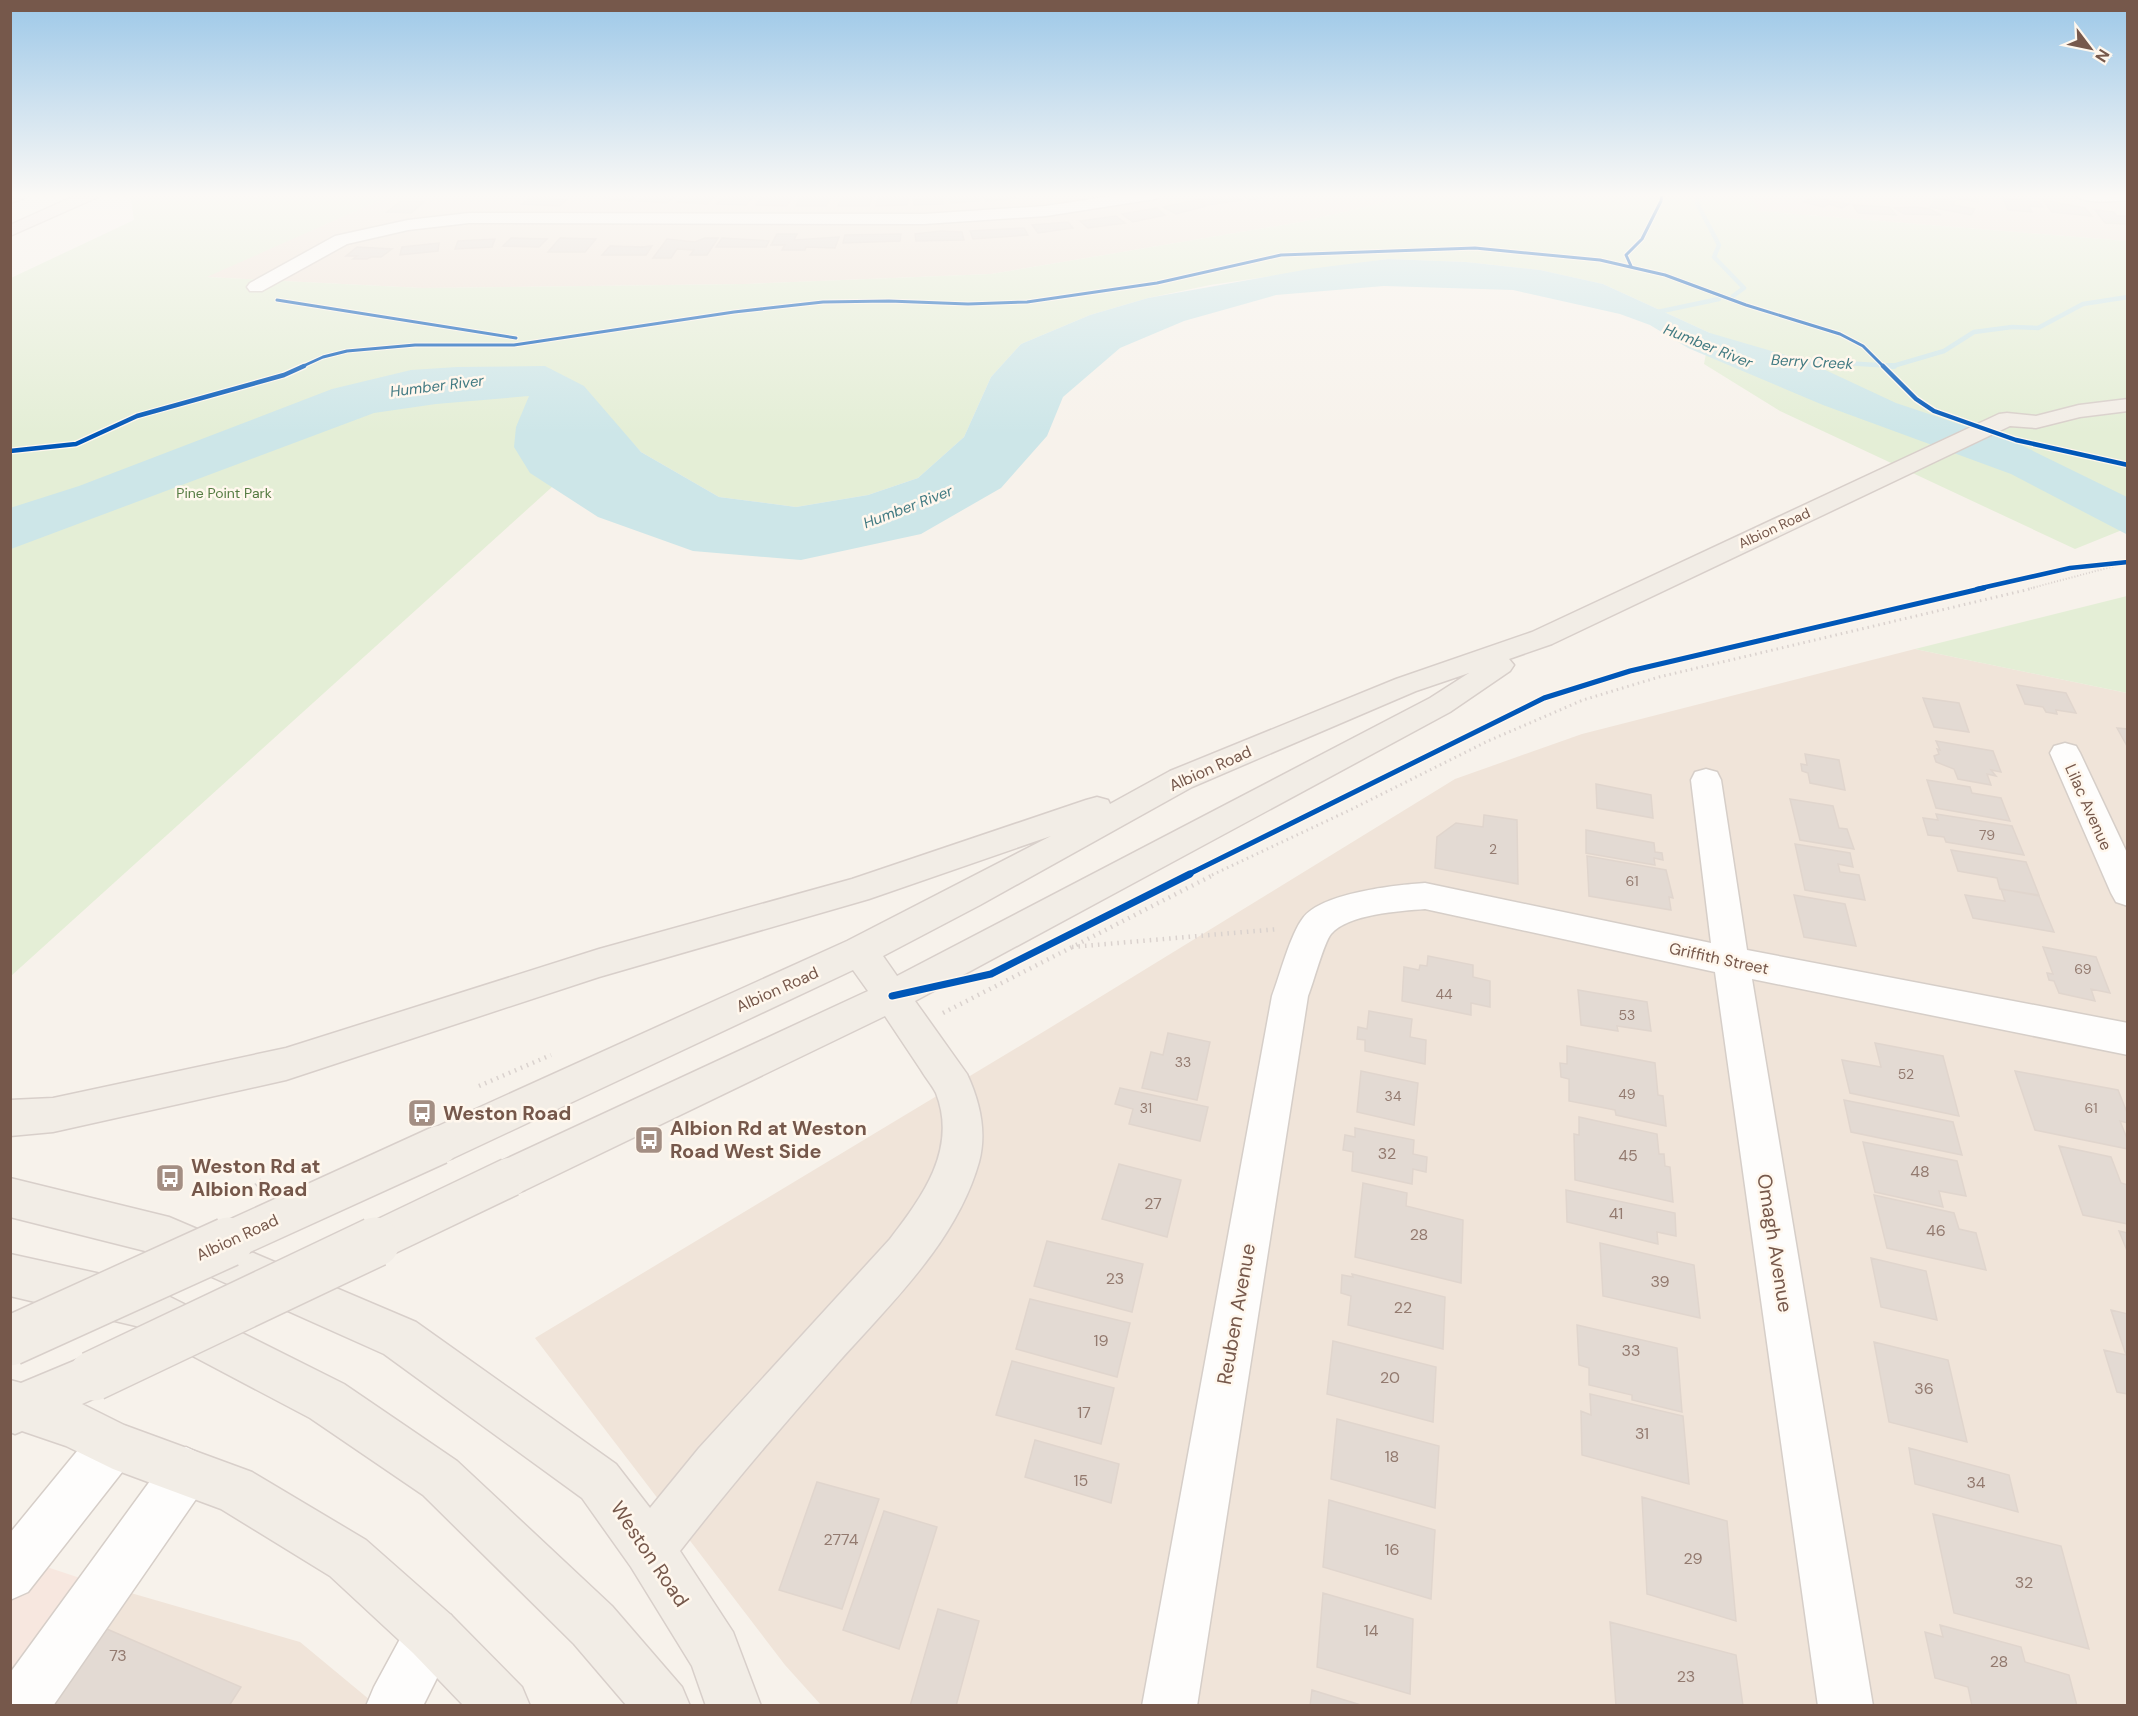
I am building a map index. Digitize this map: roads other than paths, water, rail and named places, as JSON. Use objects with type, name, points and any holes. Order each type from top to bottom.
[{"type":"main road","name":"Albion Road","points":[[10,1341],[860,951],[969,896],[1181,779],[1406,685],[1542,638],[2007,419],[2009,409],[2062,397],[2127,391]]},
{"type":"main road","points":[[2007,419],[2036,422],[2079,411],[2127,405]]},
{"type":"main road","name":"Albion Road","points":[[15,1407],[93,1376],[510,1177],[902,1011],[1440,705],[1542,638]]},
{"type":"main road","points":[[10,1118],[53,1115],[286,1064],[599,963],[857,890],[1181,779]]},
{"type":"main road","points":[[649,1548],[716,1465],[905,1254],[932,1218],[951,1180],[962,1146],[963,1127],[953,1086],[860,951]]},
{"type":"main road","name":"Weston Road","points":[[10,1197],[169,1237],[400,1338],[599,1481],[649,1548],[714,1651],[734,1706]]},
{"type":"main road","points":[[10,1275],[142,1305],[327,1401],[440,1478],[593,1625],[663,1706]]},
{"type":"main road","points":[[15,1407],[77,1426],[112,1445],[235,1489],[348,1558],[432,1634],[503,1706]]},
{"type":"street","points":[[256,287],[279,274]]},
{"type":"street","name":"Lilac Avenue","points":[[2065,753],[2127,893]]},
{"type":"street","name":"Omagh Avenue","points":[[1706,780],[1731,960],[1846,1706]]},
{"type":"street","name":"Griffith Street","points":[[1316,926],[1347,908],[1398,898],[1425,896],[2127,1039]]},
{"type":"street","name":"Reuben Avenue","points":[[1169,1706],[1290,996],[1316,926]]},
{"type":"street","points":[[10,1574],[112,1445]]},
{"type":"street","points":[[20,1706],[186,1472]]},
{"type":"street","points":[[393,1706],[432,1634]]},
{"type":"water","name":"Humber River","points":[[1281,274],[1558,274],[1603,284],[1710,333],[1806,361],[1896,403],[2019,444],[2127,497],[2128,535],[2011,474],[1823,405],[1688,348],[1650,325],[1620,314],[1513,290],[1384,286],[1276,295],[1184,321],[1120,348],[1063,397],[1047,436],[1001,488],[921,534],[801,560],[693,551],[598,517],[530,473],[514,447],[516,427],[529,396],[436,404],[374,413],[11,549],[10,508],[79,486],[332,389],[411,370],[457,367],[545,366],[584,386],[641,452],[719,497],[796,507],[868,495],[918,478],[964,437],[991,377],[1021,344],[1090,315],[1148,298]]},
{"type":"waterway","points":[[1731,274],[1744,288],[1733,296]]},
{"type":"waterway","name":"Berry Creek","points":[[1893,366],[1944,351],[1974,332],[2012,327],[2038,328],[2083,304],[2128,297]]},
{"type":"waterway","points":[[1648,314],[1719,299]]},
{"type":"waterway","name":"Berry Creek","points":[[1796,360],[1893,366]]},
{"type":"waterway","name":"Berry Creek","points":[[1888,366],[1893,366]]},
{"type":"place","name":"Weston Road","points":[[422,1113]]},
{"type":"place","name":"Albion Rd at Weston Road West Side","points":[[649,1140]]},
{"type":"place","name":"Weston Rd at Albion Road","points":[[170,1178]]},
{"type":"park label","name":"Pine Point Park","points":[[224,493]]}]
